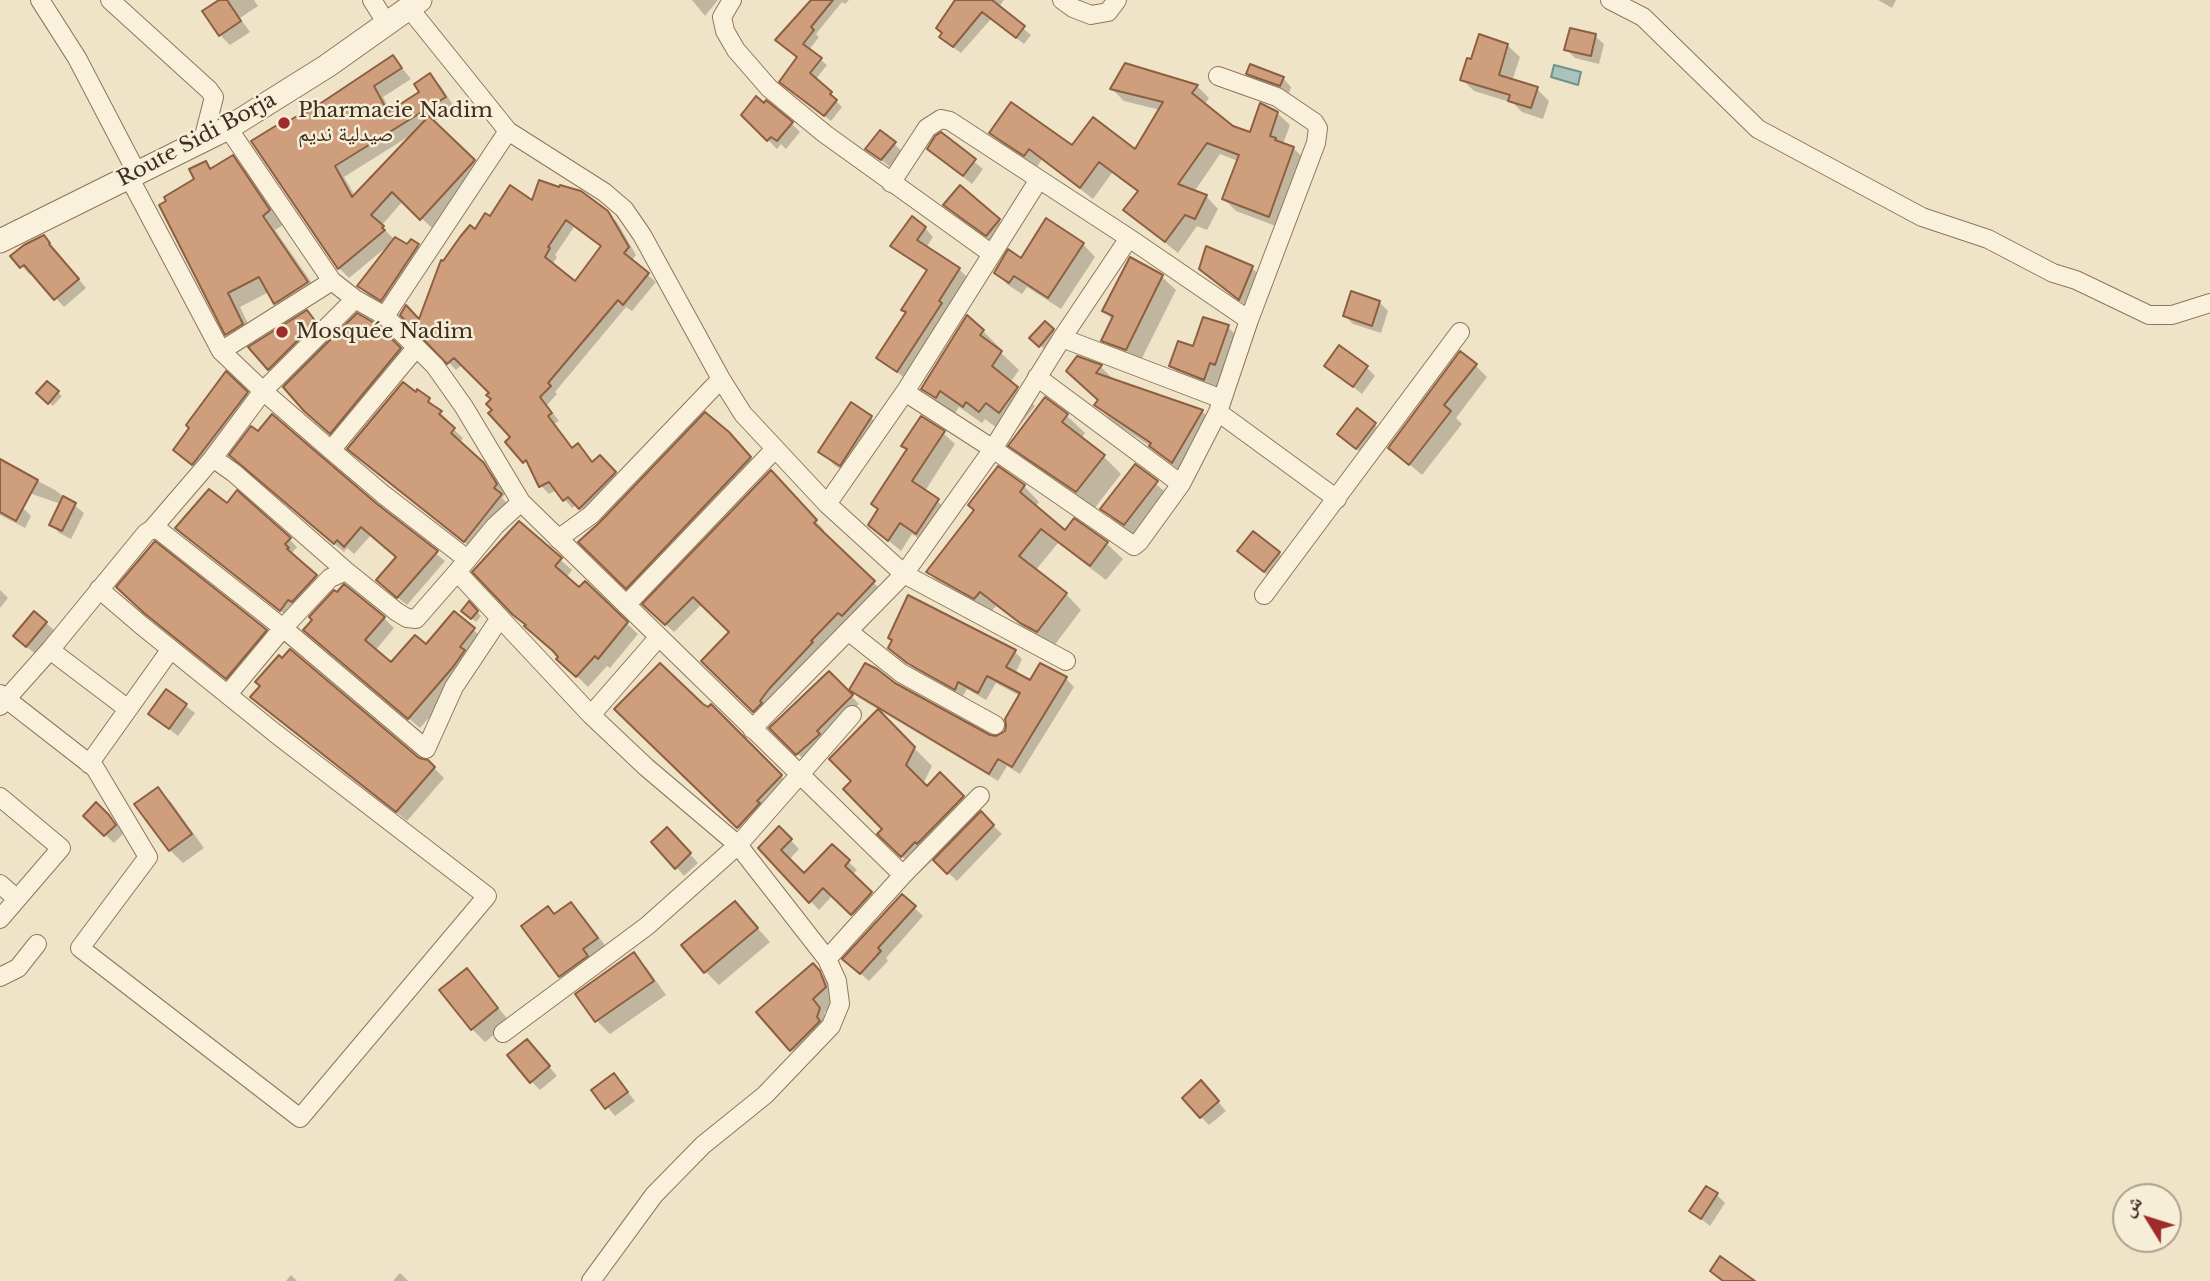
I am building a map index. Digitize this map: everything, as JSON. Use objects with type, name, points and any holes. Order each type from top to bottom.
[{"type":"street","points":[[40,0],[77,58],[221,351],[462,565],[500,618],[591,715],[646,767],[738,845],[827,959],[837,981],[840,1004],[831,1026],[765,1095],[703,1145],[654,1195],[591,1281]]},
{"type":"street","points":[[110,0],[214,97],[203,140]]},
{"type":"street","points":[[372,0],[387,24]]},
{"type":"street","points":[[732,0],[722,17],[725,31],[736,50],[769,88],[825,134],[992,254]]},
{"type":"street","points":[[1062,0],[1091,15],[1108,12],[1117,0]]},
{"type":"street","points":[[1610,0],[1643,17],[1758,129],[1922,217],[1988,239],[2149,315],[2172,315],[2210,303]]},
{"type":"street","points":[[414,4],[508,131],[604,192],[624,209],[649,246],[721,379],[743,414],[827,504],[904,574],[1066,661]]},
{"type":"street","name":"Route Sidi Borja","points":[[0,241],[228,128],[327,66],[414,4]]},
{"type":"street","points":[[905,392],[1134,546],[1139,542],[1181,484],[1220,405],[1316,143],[1318,128],[1314,122],[1277,97],[1218,76]]},
{"type":"street","points":[[891,183],[927,128],[942,119],[950,121],[1249,320]]},
{"type":"street","points":[[228,128],[332,281],[355,299],[385,316],[435,366],[464,407],[521,502],[903,875]]},
{"type":"street","points":[[385,316],[508,131]]},
{"type":"street","points":[[827,504],[905,392],[1038,181]]},
{"type":"street","points":[[752,729],[904,574],[993,449],[1062,338],[1129,238]]},
{"type":"street","points":[[221,351],[332,281]]},
{"type":"street","points":[[99,589],[383,818],[487,896],[300,1118],[80,948],[148,857],[95,768],[2,700],[50,650],[99,589],[146,533],[213,458],[263,391],[355,299]]},
{"type":"street","points":[[1264,595],[1460,332]]},
{"type":"street","points":[[1062,338],[1220,405],[1337,499]]},
{"type":"street","points":[[331,450],[416,348]]},
{"type":"street","points":[[1037,377],[1181,484]]},
{"type":"street","points":[[558,539],[592,515],[721,379]]},
{"type":"street","points":[[626,605],[775,449]]},
{"type":"street","points":[[213,458],[234,473],[346,571],[407,618],[416,619],[495,526],[521,502]]},
{"type":"street","points":[[152,529],[160,531],[283,628],[426,749],[454,687],[500,618]]},
{"type":"street","points":[[228,694],[283,628],[330,578],[346,571]]},
{"type":"street","points":[[848,631],[901,673],[995,725]]},
{"type":"street","points":[[591,715],[658,638]]},
{"type":"street","points":[[89,764],[171,649]]},
{"type":"street","points":[[50,650],[128,709]]},
{"type":"street","points":[[503,1033],[647,926],[738,845],[852,715]]},
{"type":"street","points":[[827,959],[980,796]]},
{"type":"street","points":[[0,797],[61,848],[0,919]]},
{"type":"street","points":[[0,884],[17,899]]},
{"type":"street","points":[[0,977],[18,968],[37,944]]},
{"type":"water","points":[[1554,65],[1581,72],[1578,85],[1551,77]]},
{"type":"building","points":[[219,0],[227,0],[241,21],[219,36],[202,11]]},
{"type":"building","points":[[811,0],[833,0],[811,27],[814,30],[803,44],[822,58],[810,73],[832,92],[830,94],[837,100],[824,116],[779,82],[797,57],[775,40]]},
{"type":"building","points":[[955,0],[992,0],[1025,26],[1016,38],[982,12],[953,47],[939,37],[942,33],[936,28]]},
{"type":"building","points":[[1570,28],[1596,34],[1591,56],[1564,50]]},
{"type":"building","points":[[1479,34],[1508,44],[1499,75],[1538,87],[1531,108],[1508,101],[1510,95],[1460,80],[1467,58],[1471,59]]},
{"type":"building","points":[[393,55],[402,68],[374,86],[388,112],[419,92],[414,84],[430,73],[446,97],[335,166],[352,197],[429,116],[475,160],[420,220],[392,192],[371,215],[385,230],[338,269],[251,141],[282,122],[283,124],[299,115],[300,117]]},
{"type":"building","points":[[1125,63],[1198,85],[1192,93],[1233,126],[1250,132],[1260,103],[1278,112],[1270,136],[1294,147],[1269,217],[1222,199],[1239,155],[1207,143],[1178,184],[1207,195],[1195,219],[1185,215],[1165,242],[1123,210],[1138,191],[1099,162],[1080,188],[1029,149],[1024,156],[989,133],[1011,102],[1072,145],[1093,117],[1135,149],[1163,102],[1110,89]]},
{"type":"building","points":[[1250,64],[1284,77],[1280,86],[1246,74]]},
{"type":"building","points":[[756,96],[764,103],[766,100],[793,122],[777,141],[771,137],[767,141],[741,115]]},
{"type":"building","points":[[880,130],[896,142],[881,160],[865,149]]},
{"type":"building","points":[[941,132],[976,159],[963,176],[927,149]]},
{"type":"building","points":[[233,155],[270,210],[263,216],[308,282],[274,304],[259,277],[228,293],[243,324],[225,335],[159,205],[166,201],[164,197],[194,179],[189,169],[206,161],[210,169]]},
{"type":"building","points":[[539,180],[581,191],[608,211],[629,247],[624,253],[649,273],[623,305],[618,300],[548,383],[551,386],[540,397],[552,413],[548,416],[572,448],[578,443],[592,462],[600,455],[616,472],[579,509],[568,497],[563,501],[549,482],[539,487],[526,460],[523,463],[505,442],[510,437],[488,413],[492,410],[486,404],[491,399],[486,395],[489,393],[454,358],[447,364],[400,315],[406,305],[419,319],[441,260],[443,261],[470,225],[475,229],[485,213],[490,216],[510,185],[532,200]],"holes":[[[566,220],[601,246],[575,281],[545,257],[550,248],[548,247]]]},
{"type":"building","points":[[960,185],[1000,219],[986,236],[943,205]]},
{"type":"building","points":[[912,216],[926,227],[917,240],[960,268],[939,301],[942,303],[897,372],[876,358],[906,312],[901,310],[927,270],[890,246]]},
{"type":"building","points":[[1046,218],[1084,243],[1048,298],[1014,276],[1009,283],[994,273],[1008,249],[1021,258]]},
{"type":"building","points":[[44,235],[79,279],[54,300],[24,265],[20,268],[10,256]]},
{"type":"building","points":[[395,237],[407,244],[411,239],[419,244],[381,301],[357,286]]},
{"type":"building","points":[[1206,246],[1253,266],[1239,300],[1199,269]]},
{"type":"building","points":[[1130,257],[1163,275],[1126,350],[1101,341],[1113,316],[1102,311]]},
{"type":"building","points":[[1351,291],[1380,301],[1372,326],[1343,316]]},
{"type":"building","name":"Mosquée Nadim","points":[[307,310],[316,322],[268,370],[248,347]]},
{"type":"building","points":[[357,313],[378,325],[401,348],[330,434],[304,411],[283,387]]},
{"type":"building","points":[[967,315],[984,330],[980,335],[1002,351],[992,366],[1018,387],[999,413],[986,403],[979,412],[966,402],[963,407],[940,391],[936,398],[921,389]]},
{"type":"building","points":[[1203,317],[1229,325],[1215,365],[1210,363],[1204,380],[1169,366],[1178,341],[1193,346]]},
{"type":"building","points":[[1045,321],[1054,329],[1039,347],[1029,338]]},
{"type":"building","points":[[1339,345],[1368,366],[1353,387],[1324,366]]},
{"type":"building","points":[[1460,351],[1477,364],[1444,405],[1451,411],[1409,465],[1388,448]]},
{"type":"building","points":[[1077,356],[1102,365],[1096,373],[1203,410],[1172,463],[1149,446],[1151,443],[1094,405],[1098,400],[1066,371]]},
{"type":"building","points":[[226,371],[248,392],[192,465],[173,450],[189,428],[186,425]]},
{"type":"building","points":[[47,381],[59,391],[48,404],[36,393]]},
{"type":"building","points":[[403,382],[430,398],[428,402],[442,411],[439,414],[455,428],[451,433],[484,463],[497,484],[494,488],[502,494],[464,542],[347,449]]},
{"type":"building","points":[[1045,397],[1068,414],[1062,422],[1105,455],[1076,492],[1008,446]]},
{"type":"building","points":[[851,402],[872,416],[840,466],[818,452]]},
{"type":"building","points":[[1357,408],[1376,423],[1356,449],[1337,434]]},
{"type":"building","points":[[705,412],[729,432],[751,457],[626,589],[578,542]]},
{"type":"building","points":[[272,414],[377,504],[438,551],[397,598],[376,580],[396,557],[361,527],[344,547],[337,540],[334,544],[229,455],[251,426],[258,431]]},
{"type":"building","points":[[921,416],[945,431],[912,481],[939,499],[916,534],[900,523],[888,541],[868,525],[878,509],[871,504],[907,449],[901,446]]},
{"type":"building","points":[[0,459],[38,480],[16,521],[0,512]]},
{"type":"building","points":[[1135,464],[1158,481],[1124,525],[1100,509]]},
{"type":"building","points":[[998,466],[1025,485],[1020,492],[1065,530],[1074,518],[1108,542],[1090,566],[1041,529],[1019,556],[1067,593],[1037,632],[1020,623],[980,592],[974,599],[926,572],[974,510],[968,505]]},
{"type":"building","points":[[771,470],[817,520],[814,523],[875,581],[842,616],[838,613],[811,641],[813,642],[769,689],[760,701],[762,703],[753,712],[701,661],[729,632],[693,597],[665,625],[642,604]]},
{"type":"building","points":[[209,489],[227,503],[237,490],[291,538],[285,544],[289,548],[287,549],[317,575],[292,602],[288,600],[280,611],[175,528]]},
{"type":"building","points":[[63,496],[76,503],[62,531],[49,525]]},
{"type":"building","points":[[519,521],[562,558],[555,566],[579,587],[585,581],[628,622],[598,659],[595,656],[576,677],[472,572]]},
{"type":"building","points":[[1253,531],[1280,552],[1264,572],[1237,551]]},
{"type":"building","points":[[155,541],[267,630],[226,679],[116,587]]},
{"type":"building","points":[[344,584],[385,617],[365,640],[391,662],[415,635],[426,644],[454,611],[475,628],[460,647],[465,650],[453,667],[408,719],[303,630],[312,620],[309,617],[334,590],[337,592]]},
{"type":"building","points":[[908,595],[1016,650],[1006,667],[1030,680],[1040,663],[1067,677],[1012,767],[998,759],[989,774],[849,690],[865,663],[895,683],[990,735],[996,736],[1005,731],[1005,719],[1020,693],[987,676],[978,693],[958,682],[955,690],[907,663],[888,648],[892,640],[888,638]]},
{"type":"building","points":[[469,601],[478,611],[471,619],[461,611]]},
{"type":"building","points":[[34,611],[47,622],[26,647],[13,636]]},
{"type":"building","points":[[290,649],[419,758],[428,760],[435,767],[396,812],[250,697],[260,686],[255,682],[279,655],[282,658]]},
{"type":"building","points":[[660,663],[703,704],[708,707],[711,704],[782,775],[757,801],[760,803],[737,828],[614,709]]},
{"type":"building","points":[[829,671],[853,695],[817,731],[820,734],[796,755],[769,728]]},
{"type":"building","points":[[166,689],[187,704],[169,729],[148,714]]},
{"type":"building","points":[[878,709],[915,747],[906,765],[927,786],[940,772],[964,796],[901,857],[877,834],[882,829],[843,789],[851,781],[829,759]]},
{"type":"building","points":[[158,787],[192,834],[169,851],[134,804]]},
{"type":"building","points":[[96,802],[116,825],[104,836],[83,816]]},
{"type":"building","points":[[981,811],[994,825],[947,874],[933,860]]},
{"type":"building","points":[[779,826],[792,839],[781,850],[804,873],[832,844],[850,860],[845,866],[872,892],[851,915],[823,888],[809,903],[758,848]]},
{"type":"building","points":[[667,827],[691,853],[675,869],[651,842]]},
{"type":"building","points":[[902,894],[916,906],[878,948],[881,951],[860,974],[842,959]]},
{"type":"building","points":[[735,901],[758,928],[704,973],[681,945]]},
{"type":"building","points":[[571,902],[598,938],[583,949],[588,956],[559,977],[521,926],[548,906],[554,914]]},
{"type":"building","points":[[634,952],[654,981],[595,1022],[575,994]]},
{"type":"building","points":[[813,963],[820,971],[826,987],[813,999],[820,1008],[817,1017],[820,1021],[790,1051],[756,1012]]},
{"type":"building","points":[[467,968],[498,1008],[471,1030],[439,990]]},
{"type":"building","points":[[527,1039],[550,1066],[530,1083],[507,1055]]},
{"type":"building","points":[[614,1073],[628,1092],[605,1109],[591,1090]]},
{"type":"building","points":[[1201,1080],[1219,1101],[1200,1118],[1182,1098]]},
{"type":"building","points":[[1706,1186],[1718,1193],[1701,1219],[1689,1211]]},
{"type":"building","points":[[1720,1256],[1755,1281],[1723,1281],[1710,1271]]},
{"type":"place","name":"Pharmacie Nadim صيدلية نديم","points":[[284,123]]},
{"type":"place","name":"Mosquée Nadim","points":[[282,332]]}]
